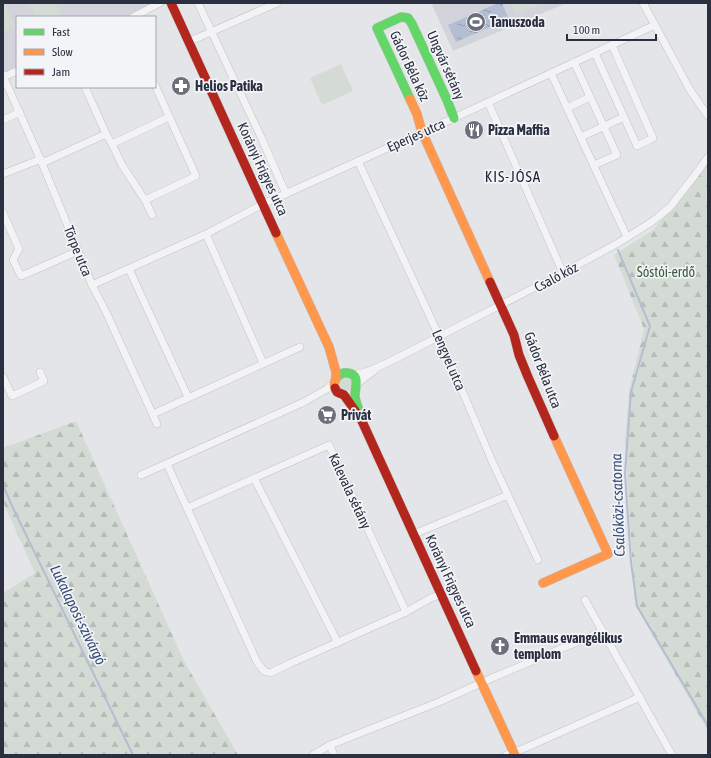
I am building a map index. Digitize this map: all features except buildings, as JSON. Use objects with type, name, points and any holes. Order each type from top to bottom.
[{"type":"street","points":[[135,16],[160,3]]},
{"type":"street","name":"Korányi Frigyes utca","points":[[171,3],[329,347],[340,364],[356,379],[355,394],[361,419],[482,683],[511,754]]},
{"type":"street","name":"Korányi Frigyes utca","points":[[198,3],[286,194]]},
{"type":"street","points":[[188,42],[277,3]]},
{"type":"street","points":[[643,3],[690,90],[708,116]]},
{"type":"street","name":"Gádor Béla köz","points":[[412,24],[408,18],[402,17],[377,28],[417,114],[422,132]]},
{"type":"street","name":"Ungvár sétány","points":[[412,24],[454,118]]},
{"type":"street","name":"Eperjes utca","points":[[92,285],[206,234],[263,204],[655,25]]},
{"type":"street","points":[[595,53],[637,146],[653,138],[612,45]]},
{"type":"street","points":[[574,62],[617,155],[594,165]]},
{"type":"street","points":[[3,77],[16,71]]},
{"type":"street","points":[[551,73],[627,237]]},
{"type":"street","name":"Törpe utca","points":[[3,77],[41,161],[92,285],[106,312],[157,424]]},
{"type":"street","points":[[145,200],[196,176],[156,87]]},
{"type":"street","points":[[85,88],[122,165],[145,200],[152,215]]},
{"type":"street","points":[[567,108],[590,97]]},
{"type":"street","points":[[488,102],[563,273]]},
{"type":"street","points":[[3,120],[20,112]]},
{"type":"street","points":[[112,144],[169,116]]},
{"type":"street","points":[[581,137],[624,117]]},
{"type":"street","name":"Gádor Béla utca","points":[[422,132],[502,305],[528,377],[608,554],[543,583]]},
{"type":"street","points":[[3,174],[41,161],[106,134]]},
{"type":"street","name":"Csaló köz","points":[[356,387],[359,382],[380,367],[612,247],[654,220],[670,207],[708,157]]},
{"type":"street","name":"Lengyel utca","points":[[358,161],[439,336],[492,461],[538,560]]},
{"type":"street","points":[[3,214],[19,249],[13,260],[21,276],[78,251]]},
{"type":"street","points":[[206,234],[263,363]]},
{"type":"street","points":[[129,269],[188,398]]},
{"type":"street","points":[[153,414],[300,347]]},
{"type":"street","name":"Korányi Frigyes utca","points":[[329,347],[336,372],[334,386],[361,419]]},
{"type":"street","name":"Csaló köz","points":[[350,373],[355,374],[380,367]]},
{"type":"street","points":[[3,377],[12,396],[44,381],[40,372]]},
{"type":"street","points":[[141,476],[304,402],[327,389],[340,374],[350,373]]},
{"type":"street","points":[[317,394],[333,391],[351,394],[356,387]]},
{"type":"street","name":"Kalevala sétány","points":[[187,508],[329,445],[406,612]]},
{"type":"street","points":[[166,464],[257,662],[264,671],[270,672],[338,643],[406,612],[441,594]]},
{"type":"street","points":[[254,478],[338,643]]},
{"type":"street","points":[[414,534],[508,495]]},
{"type":"street","points":[[585,600],[672,755]]},
{"type":"street","points":[[314,755],[330,745],[439,702],[603,631]]},
{"type":"street","points":[[511,754],[640,697]]},
{"type":"street","points":[[330,745],[334,755]]},
{"type":"shaded area","points":[[3,3],[160,3],[135,16],[16,16],[16,71],[3,76]]},
{"type":"shaded area","points":[[436,3],[567,3],[453,51],[432,5]]},
{"type":"green space","points":[[3,3],[15,26],[3,32]]},
{"type":"green space","points":[[29,3],[55,3],[62,16],[36,16]]},
{"type":"green space","points":[[511,3],[538,3],[538,5],[516,14]]},
{"type":"green space","points":[[341,64],[353,91],[322,105],[310,78]]},
{"type":"green space","name":"Sóstói-erdő","points":[[708,164],[708,190],[706,192],[708,195],[708,731],[635,605],[625,442],[629,391],[644,329],[614,255],[653,230]]},
{"type":"green space","points":[[346,377],[351,379],[353,384],[351,389],[346,391],[341,389],[339,384],[341,379]]},
{"type":"green space","points":[[76,421],[184,661],[238,755],[3,755],[3,593],[35,573],[3,502],[3,448]]},
{"type":"water","points":[[498,3],[502,3],[509,19],[456,42],[448,25]]},
{"type":"waterway","name":"Csalóközi-csatorna","points":[[618,250],[650,326],[631,392],[625,473],[631,562],[637,606],[708,726]]},
{"type":"waterway","name":"Lukalaposi-szivárgó","points":[[3,485],[133,755]]},
{"type":"traffic: fast","points":[[410,99],[377,28],[401,17],[408,18],[412,24],[454,118]]},
{"type":"traffic: fast","points":[[336,378],[344,373],[352,374],[354,376],[356,379],[355,397],[360,413]]},
{"type":"traffic: slow","points":[[410,99],[417,114],[422,132],[490,282]]},
{"type":"traffic: slow","points":[[276,233],[329,347],[336,372],[334,384],[335,388]]},
{"type":"traffic: slow","points":[[543,583],[608,554],[554,436]]},
{"type":"traffic: slow","points":[[476,671],[515,755]]},
{"type":"traffic: jam","points":[[171,3],[276,233]]},
{"type":"traffic: jam","points":[[490,282],[514,335],[519,355],[554,436]]},
{"type":"traffic: jam","points":[[335,388],[337,392],[344,395],[361,419],[476,671]]},
{"type":"place","name":"Tanuszoda","points":[[476,22]]},
{"type":"place","name":"Helios Patika","points":[[181,86]]},
{"type":"place","name":"Pizza Maffia","points":[[474,130]]},
{"type":"place","name":"Privát","points":[[327,415]]},
{"type":"place","name":"Emmaus evangélikus templom","points":[[500,646]]},
{"type":"district","name":"KIS-JÓSA","points":[[513,177]]}]
